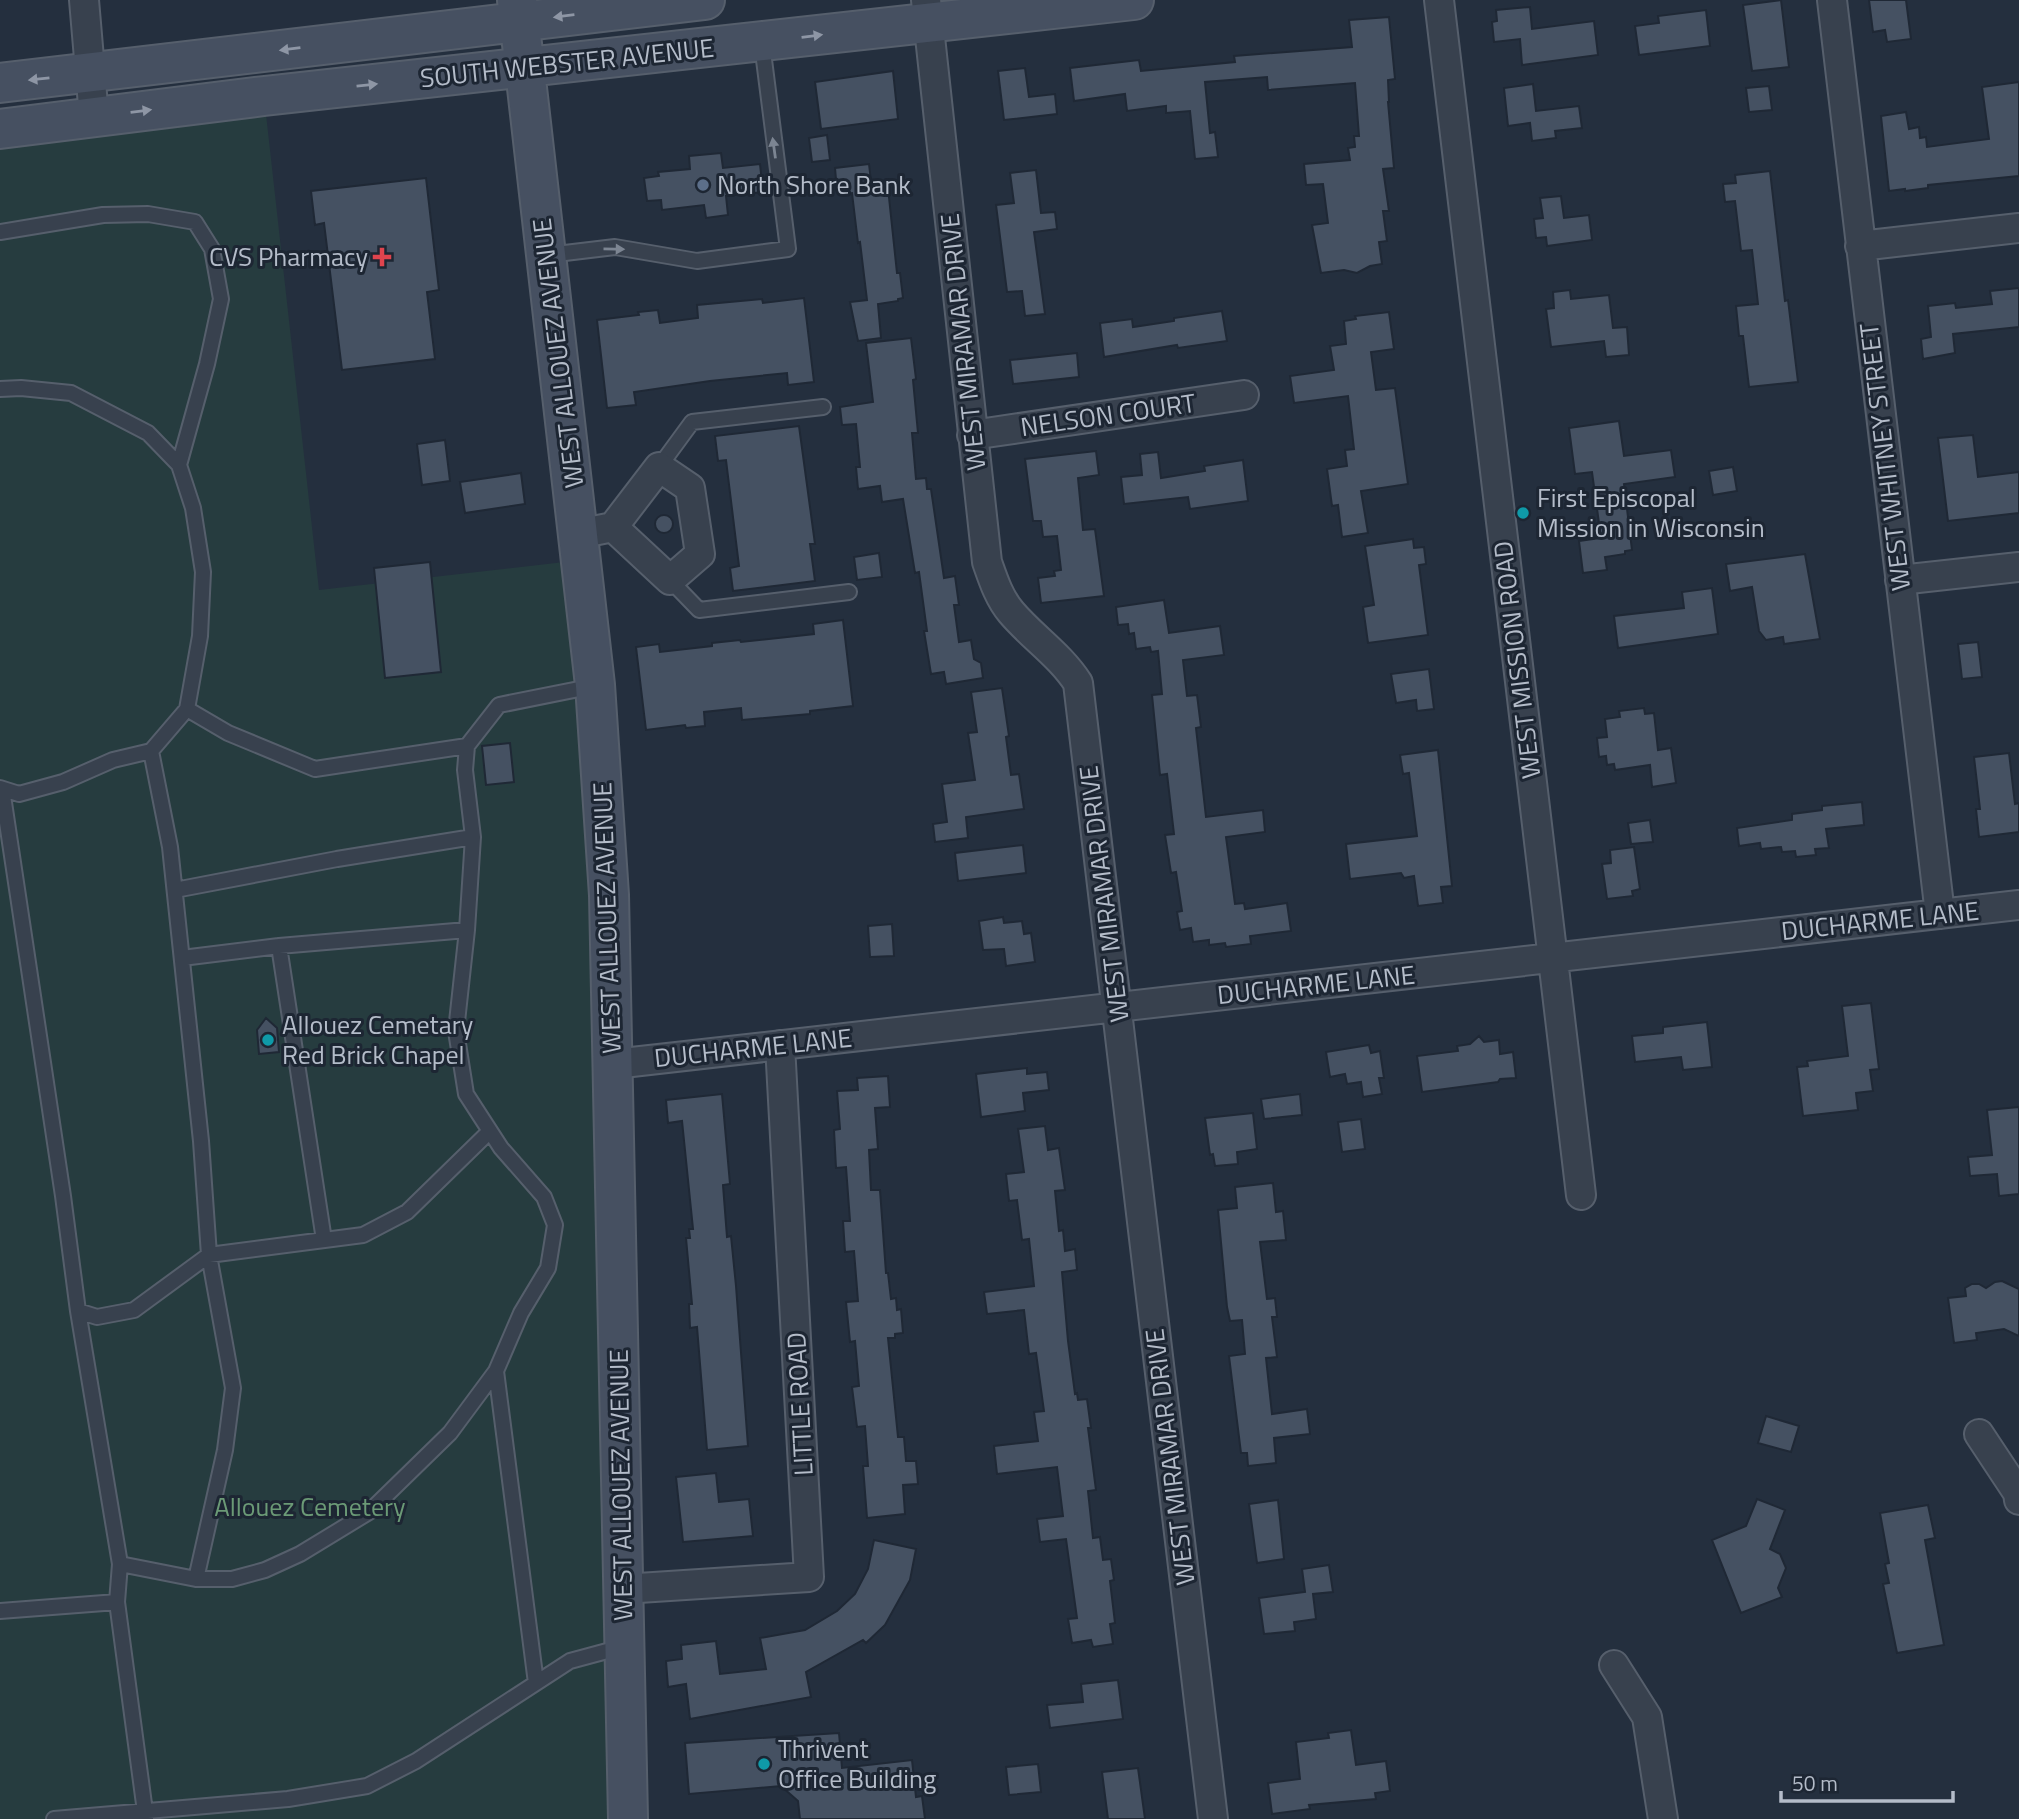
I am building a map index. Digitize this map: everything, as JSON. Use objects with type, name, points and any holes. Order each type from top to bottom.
[{"type":"main road","name":"SOUTH WEBSTER AVENUE","points":[[0,83],[91,73],[518,11],[705,0]]},
{"type":"main road","name":"SOUTH WEBSTER AVENUE","points":[[0,129],[762,43],[927,11],[1133,0]]},
{"type":"main road","name":"WEST ALLOUEZ AVENUE","points":[[518,11],[547,256],[596,531],[595,685],[609,895],[614,1064],[628,1819]]},
{"type":"street","points":[[84,0],[94,117]]},
{"type":"street","name":"WEST MISSION ROAD","points":[[1439,0],[1581,1195]]},
{"type":"street","name":"WEST WHITNEY STREET","points":[[1832,0],[1940,914]]},
{"type":"street","name":"WEST MIRAMAR DRIVE","points":[[927,11],[987,562],[1009,610],[1068,668],[1078,683],[1213,1819]]},
{"type":"street","points":[[1860,246],[2019,228]]},
{"type":"street","name":"NELSON COURT","points":[[972,435],[1244,395]]},
{"type":"street","points":[[659,467],[690,488],[700,554],[670,580],[596,531],[659,467]]},
{"type":"street","points":[[1900,580],[2019,567]]},
{"type":"street","name":"DUCHARME LANE","points":[[614,1064],[2019,905]]},
{"type":"street","name":"LITTLE ROAD","points":[[623,1589],[810,1577],[780,1045]]},
{"type":"street","points":[[1979,1434],[2018,1493],[2019,1500]]},
{"type":"street","points":[[1614,1665],[1647,1717],[1663,1819]]},
{"type":"lane","points":[[547,256],[615,247],[697,261],[788,249],[762,43]]},
{"type":"lane","points":[[0,232],[103,215],[148,214],[195,222],[212,248],[220,299],[207,364],[179,465]]},
{"type":"lane","points":[[0,389],[21,388],[71,393],[148,433],[179,465],[193,508],[203,572],[200,636],[187,709],[151,751],[113,760],[63,782],[19,794],[1,789],[78,1311],[120,1564],[117,1602],[146,1815]]},
{"type":"lane","points":[[659,467],[692,422],[823,407]]},
{"type":"lane","points":[[670,580],[699,610],[849,592]]},
{"type":"lane","points":[[120,1564],[195,1579],[232,1578],[265,1570],[299,1554],[369,1513],[450,1433],[496,1371],[522,1313],[548,1268],[555,1225],[544,1197],[501,1148],[466,1094],[456,1031],[467,930],[473,837],[465,770],[467,746],[499,705],[595,685]]},
{"type":"lane","points":[[187,709],[228,733],[315,769],[467,746]]},
{"type":"lane","points":[[151,751],[170,848],[175,890],[201,1141],[209,1255],[233,1388],[225,1450],[195,1579]]},
{"type":"lane","points":[[175,890],[337,859],[473,837]]},
{"type":"lane","points":[[182,958],[279,946],[467,930]]},
{"type":"lane","points":[[279,946],[324,1240]]},
{"type":"lane","points":[[78,1311],[97,1317],[134,1310],[209,1255],[363,1235],[407,1212],[490,1131]]},
{"type":"lane","points":[[496,1371],[536,1683]]},
{"type":"lane","points":[[0,1611],[117,1602]]},
{"type":"lane","points":[[54,1819],[146,1815],[288,1799],[367,1786],[416,1761],[570,1661],[624,1646]]},
{"type":"green space","name":"Allouez Cemetery","points":[[264,96],[319,590],[582,560],[597,709],[609,1819],[0,1819],[0,129]]},
{"type":"building","points":[[1781,0],[1789,67],[1752,71],[1743,5]]},
{"type":"building","points":[[1869,0],[1906,0],[1911,39],[1887,42],[1885,30],[1873,32]]},
{"type":"building","points":[[1530,7],[1532,29],[1594,21],[1598,55],[1522,65],[1520,39],[1494,42],[1492,22],[1497,21],[1496,10]]},
{"type":"building","points":[[1706,10],[1710,46],[1639,55],[1635,26],[1659,23],[1658,16]]},
{"type":"building","points":[[1389,17],[1395,79],[1388,80],[1394,168],[1383,169],[1389,211],[1383,211],[1387,241],[1379,242],[1382,264],[1370,266],[1357,273],[1344,270],[1321,273],[1312,225],[1328,223],[1323,184],[1306,185],[1304,164],[1350,160],[1348,148],[1355,147],[1354,136],[1359,136],[1355,83],[1268,90],[1267,77],[1205,82],[1210,133],[1215,132],[1218,157],[1195,159],[1190,111],[1166,113],[1166,106],[1127,111],[1125,94],[1074,101],[1070,68],[1139,60],[1141,71],[1235,62],[1234,56],[1352,47],[1349,20]]},
{"type":"building","points":[[1025,68],[1029,97],[1055,94],[1057,114],[1004,120],[998,71]]},
{"type":"building","points":[[893,71],[898,119],[821,129],[815,82]]},
{"type":"building","points":[[2019,82],[2019,176],[1889,191],[1881,116],[1906,112],[1909,129],[1919,127],[1920,138],[1926,137],[1927,147],[1989,139],[1982,87]]},
{"type":"building","points":[[1533,84],[1536,111],[1579,106],[1582,128],[1555,131],[1556,138],[1532,141],[1530,123],[1508,126],[1504,88]]},
{"type":"building","points":[[1769,86],[1772,110],[1749,112],[1746,88]]},
{"type":"building","points":[[827,135],[830,160],[812,162],[809,138]]},
{"type":"building","name":"North Shore Bank","points":[[721,153],[723,168],[760,164],[763,192],[726,196],[728,215],[706,218],[704,205],[662,210],[661,200],[647,201],[644,178],[659,176],[658,172],[690,169],[689,156]]},
{"type":"building","points":[[869,164],[872,190],[888,188],[897,273],[900,273],[903,298],[878,304],[881,338],[858,341],[850,302],[867,300],[860,242],[858,243],[852,193],[843,194],[843,190],[837,191],[835,168]]},
{"type":"building","points":[[1036,170],[1041,213],[1055,212],[1057,229],[1034,232],[1045,314],[1025,316],[1022,291],[1007,292],[996,205],[1014,203],[1010,173]]},
{"type":"building","points":[[1770,171],[1785,301],[1788,300],[1798,382],[1749,387],[1743,336],[1739,336],[1736,306],[1758,304],[1752,250],[1741,251],[1735,201],[1725,202],[1723,184],[1736,183],[1735,175]]},
{"type":"building","name":"CVS Pharmacy","points":[[426,178],[439,290],[427,292],[435,359],[342,370],[324,223],[315,225],[311,191]]},
{"type":"building","points":[[1561,196],[1564,218],[1589,215],[1592,240],[1547,246],[1546,237],[1536,238],[1534,219],[1543,218],[1540,198]]},
{"type":"building","points":[[2019,288],[2019,327],[1953,334],[1955,353],[1923,359],[1921,339],[1931,337],[1928,306],[1955,303],[1956,308],[1992,304],[1990,291]]},
{"type":"building","points":[[1570,290],[1571,299],[1609,295],[1613,328],[1627,327],[1629,355],[1606,357],[1604,341],[1551,347],[1546,309],[1554,308],[1553,292]]},
{"type":"building","points":[[804,298],[814,382],[788,385],[787,373],[710,381],[634,392],[636,405],[607,408],[597,320],[658,310],[660,323],[698,318],[697,305],[762,299],[763,303]]},
{"type":"building","points":[[1222,311],[1227,341],[1178,348],[1177,345],[1104,357],[1100,323],[1132,319],[1133,327]]},
{"type":"building","points":[[1389,312],[1394,349],[1371,352],[1376,390],[1395,388],[1408,484],[1361,491],[1368,533],[1342,537],[1338,505],[1332,506],[1327,469],[1347,466],[1345,450],[1354,449],[1348,396],[1294,403],[1290,376],[1334,370],[1330,346],[1346,344],[1344,321],[1356,319],[1355,316]]},
{"type":"building","points":[[911,338],[918,433],[912,433],[916,479],[926,478],[927,489],[931,489],[944,578],[955,576],[959,605],[954,605],[959,642],[971,640],[974,659],[981,663],[983,678],[946,684],[944,672],[931,674],[919,572],[915,573],[903,499],[882,502],[880,486],[858,489],[856,467],[860,467],[856,424],[842,425],[840,407],[873,402],[866,343]]},
{"type":"building","points":[[1077,353],[1079,377],[1013,384],[1010,360]]},
{"type":"building","points":[[1619,421],[1624,456],[1671,450],[1675,477],[1624,484],[1632,550],[1625,551],[1625,554],[1605,557],[1607,570],[1583,573],[1579,541],[1601,538],[1592,472],[1575,474],[1569,428]]},
{"type":"building","points":[[799,426],[815,544],[810,544],[815,581],[733,591],[730,568],[739,566],[726,460],[718,461],[715,436]]},
{"type":"building","points":[[1973,435],[1978,477],[2019,472],[2019,513],[1948,521],[1938,438]]},
{"type":"building","points":[[445,440],[450,481],[422,485],[417,444]]},
{"type":"building","points":[[1096,451],[1099,475],[1078,478],[1083,530],[1095,529],[1104,596],[1041,603],[1038,578],[1055,576],[1054,571],[1061,570],[1057,536],[1043,537],[1041,521],[1033,521],[1025,459]]},
{"type":"building","points":[[1158,452],[1161,478],[1205,471],[1204,466],[1243,460],[1248,501],[1190,509],[1188,497],[1124,504],[1121,477],[1142,475],[1140,454]]},
{"type":"building","points":[[1733,467],[1737,491],[1713,495],[1709,471]]},
{"type":"building","points":[[521,473],[525,504],[465,513],[460,482]]},
{"type":"building","points":[[660,515],[668,515],[673,524],[671,531],[660,533],[655,528],[655,520]]},
{"type":"building","points":[[1413,539],[1414,548],[1424,547],[1426,564],[1419,565],[1428,635],[1368,643],[1363,607],[1374,605],[1365,546]]},
{"type":"building","points":[[879,553],[882,577],[857,580],[854,557]]},
{"type":"building","points":[[1805,554],[1820,639],[1784,644],[1783,637],[1766,640],[1759,631],[1752,587],[1730,591],[1726,564]]},
{"type":"building","points":[[430,562],[441,672],[385,678],[374,568]]},
{"type":"building","points":[[1712,588],[1718,634],[1618,648],[1614,616],[1684,608],[1682,592]]},
{"type":"building","points":[[1164,600],[1169,633],[1220,626],[1224,655],[1183,660],[1187,696],[1197,695],[1201,727],[1196,728],[1206,817],[1263,810],[1265,832],[1226,837],[1235,904],[1244,903],[1245,909],[1287,903],[1291,931],[1250,936],[1251,944],[1226,947],[1225,943],[1209,945],[1209,940],[1193,942],[1191,928],[1180,930],[1177,912],[1182,911],[1176,872],[1171,873],[1165,835],[1174,834],[1167,774],[1160,775],[1152,695],[1162,694],[1158,651],[1151,652],[1150,647],[1136,649],[1134,633],[1129,634],[1128,624],[1118,625],[1116,607]]},
{"type":"building","points":[[843,620],[853,706],[810,711],[810,714],[742,720],[741,708],[704,712],[705,726],[686,728],[685,725],[646,730],[636,647],[659,644],[660,652],[712,646],[712,643],[814,634],[813,624]]},
{"type":"building","points":[[1978,642],[1982,677],[1962,679],[1958,644]]},
{"type":"building","points":[[1429,669],[1434,709],[1417,711],[1416,700],[1396,703],[1391,674]]},
{"type":"building","points":[[1002,688],[1011,775],[1019,774],[1024,809],[966,817],[968,838],[935,842],[933,824],[947,822],[942,784],[975,780],[968,733],[977,732],[971,692]]},
{"type":"building","points":[[1644,708],[1645,714],[1654,713],[1658,750],[1671,748],[1676,783],[1652,787],[1650,765],[1615,770],[1614,764],[1607,765],[1606,756],[1599,757],[1597,738],[1607,737],[1605,719],[1620,717],[1619,711]]},
{"type":"building","points":[[510,743],[514,782],[486,785],[482,746]]},
{"type":"building","points":[[1438,750],[1452,886],[1441,887],[1443,903],[1418,906],[1414,876],[1404,878],[1401,873],[1350,879],[1346,844],[1417,836],[1409,773],[1403,774],[1400,755]]},
{"type":"building","points":[[2009,753],[2015,804],[2019,803],[2019,832],[1979,837],[1976,809],[1980,809],[1974,757]]},
{"type":"building","points":[[1862,802],[1864,825],[1826,829],[1829,848],[1815,849],[1816,855],[1796,857],[1795,851],[1782,852],[1781,847],[1761,849],[1760,843],[1739,846],[1737,828],[1792,820],[1792,814],[1822,810],[1822,806]]},
{"type":"building","points":[[1650,820],[1653,842],[1631,844],[1628,823]]},
{"type":"building","points":[[1023,845],[1026,873],[958,881],[955,853]]},
{"type":"building","points":[[1634,847],[1640,889],[1632,891],[1633,896],[1607,899],[1602,864],[1611,863],[1610,850]]},
{"type":"building","points":[[1003,917],[1004,923],[1022,921],[1024,934],[1031,933],[1035,962],[1006,966],[1004,949],[983,950],[979,921]]},
{"type":"building","points":[[892,924],[894,956],[870,957],[868,926]]},
{"type":"building","points":[[1871,1003],[1879,1069],[1870,1070],[1873,1091],[1856,1093],[1858,1110],[1803,1116],[1797,1067],[1808,1066],[1807,1061],[1848,1056],[1842,1006]]},
{"type":"building","name":"Allouez Cemetary Red Brick Chapel","points":[[266,1018],[277,1028],[279,1052],[259,1054],[257,1030]]},
{"type":"building","points":[[1707,1022],[1712,1067],[1683,1070],[1681,1057],[1635,1062],[1632,1036],[1663,1033],[1663,1027]]},
{"type":"building","points":[[1479,1036],[1484,1042],[1499,1040],[1500,1054],[1513,1052],[1516,1078],[1422,1092],[1417,1056],[1458,1051],[1457,1046],[1470,1044]]},
{"type":"building","points":[[1369,1045],[1371,1053],[1380,1051],[1384,1078],[1379,1078],[1382,1094],[1363,1097],[1361,1082],[1347,1084],[1345,1074],[1330,1077],[1326,1052]]},
{"type":"building","points":[[1027,1068],[1027,1074],[1047,1072],[1049,1090],[1023,1093],[1025,1111],[981,1117],[976,1074]]},
{"type":"building","points":[[888,1076],[890,1107],[875,1108],[878,1149],[869,1150],[871,1190],[880,1190],[886,1273],[891,1299],[896,1298],[897,1310],[901,1309],[903,1333],[895,1334],[895,1338],[888,1338],[898,1437],[904,1437],[906,1461],[916,1461],[918,1484],[903,1485],[905,1514],[867,1518],[863,1466],[868,1466],[865,1426],[857,1427],[852,1387],[859,1386],[855,1341],[850,1342],[846,1302],[858,1301],[854,1251],[845,1252],[843,1221],[850,1221],[846,1167],[836,1168],[834,1130],[840,1129],[837,1091],[858,1090],[857,1078]]},
{"type":"building","points":[[722,1094],[730,1184],[723,1185],[727,1237],[731,1236],[736,1286],[748,1446],[707,1450],[697,1327],[690,1328],[689,1304],[692,1304],[686,1238],[690,1238],[689,1229],[693,1229],[682,1121],[668,1123],[666,1100]]},
{"type":"building","points":[[1300,1094],[1302,1115],[1264,1119],[1261,1099]]},
{"type":"building","points":[[2019,1107],[2019,1194],[1999,1196],[1997,1174],[1970,1176],[1968,1157],[1992,1155],[1987,1110]]},
{"type":"building","points":[[1253,1113],[1257,1149],[1237,1152],[1238,1164],[1215,1166],[1213,1154],[1210,1155],[1205,1118]]},
{"type":"building","points":[[1361,1119],[1365,1149],[1342,1152],[1338,1122]]},
{"type":"building","points":[[1045,1126],[1048,1150],[1059,1148],[1065,1190],[1055,1191],[1059,1231],[1063,1230],[1065,1251],[1075,1249],[1077,1270],[1062,1272],[1075,1394],[1077,1393],[1078,1400],[1087,1399],[1091,1428],[1088,1428],[1096,1490],[1088,1491],[1093,1538],[1100,1537],[1103,1560],[1111,1559],[1114,1580],[1110,1581],[1115,1623],[1110,1624],[1113,1644],[1093,1647],[1091,1640],[1072,1643],[1068,1619],[1077,1618],[1066,1539],[1040,1542],[1037,1519],[1063,1516],[1057,1467],[997,1474],[994,1446],[1038,1441],[1034,1412],[1044,1411],[1036,1353],[1029,1354],[1024,1310],[987,1314],[984,1292],[1034,1286],[1029,1239],[1022,1240],[1017,1200],[1009,1201],[1006,1174],[1024,1172],[1018,1129]]},
{"type":"building","points":[[1273,1183],[1276,1212],[1283,1211],[1286,1240],[1260,1242],[1267,1299],[1275,1298],[1277,1317],[1272,1317],[1277,1357],[1266,1358],[1272,1414],[1307,1409],[1310,1434],[1274,1438],[1276,1463],[1248,1466],[1247,1453],[1241,1453],[1229,1356],[1245,1354],[1242,1320],[1230,1321],[1218,1210],[1237,1208],[1235,1187]]},
{"type":"building","points":[[2002,1281],[2019,1289],[2019,1336],[2004,1329],[1976,1333],[1977,1340],[1954,1343],[1948,1298],[1966,1296],[1965,1288],[1972,1284],[1986,1288]]},
{"type":"building","points":[[1766,1416],[1799,1426],[1791,1452],[1758,1443]]},
{"type":"building","points":[[716,1473],[719,1502],[749,1499],[753,1536],[683,1542],[676,1477]]},
{"type":"building","points":[[1757,1499],[1785,1510],[1770,1549],[1780,1554],[1786,1568],[1778,1588],[1782,1597],[1741,1613],[1712,1540],[1746,1526]]},
{"type":"building","points":[[1278,1500],[1284,1559],[1257,1563],[1249,1504]]},
{"type":"building","points":[[1928,1505],[1935,1538],[1925,1540],[1944,1645],[1897,1653],[1883,1584],[1889,1583],[1885,1564],[1889,1563],[1880,1513]]},
{"type":"building","points":[[874,1540],[916,1549],[910,1580],[885,1625],[866,1643],[863,1640],[806,1672],[811,1697],[690,1719],[686,1684],[668,1687],[666,1661],[682,1659],[681,1645],[716,1641],[720,1674],[766,1669],[760,1638],[805,1630],[837,1611],[855,1594],[868,1569]]},
{"type":"building","points":[[1329,1565],[1333,1592],[1313,1594],[1316,1619],[1294,1622],[1295,1631],[1264,1634],[1259,1598],[1305,1592],[1302,1569]]},
{"type":"building","points":[[1118,1680],[1123,1719],[1050,1728],[1047,1705],[1083,1702],[1081,1684]]},
{"type":"building","points":[[1351,1730],[1356,1765],[1386,1761],[1390,1791],[1375,1793],[1376,1799],[1309,1805],[1310,1809],[1272,1814],[1268,1783],[1300,1779],[1296,1742],[1329,1738],[1328,1733]]},
{"type":"building","name":"Thrivent Office Building","points":[[839,1733],[842,1768],[912,1760],[916,1797],[922,1796],[925,1819],[800,1819],[798,1801],[781,1786],[689,1794],[685,1743]]},
{"type":"building","points":[[1038,1764],[1041,1792],[1009,1795],[1006,1767]]},
{"type":"building","points":[[1138,1768],[1145,1819],[1108,1819],[1102,1772]]},
{"type":"place","name":"North Shore Bank","points":[[703,185]]},
{"type":"place","name":"CVS Pharmacy","points":[[382,257]]},
{"type":"place","name":"First Episcopal Mission in Wisconsin","points":[[1523,513]]},
{"type":"place","name":"Allouez Cemetary Red Brick Chapel","points":[[268,1040]]},
{"type":"place","name":"Thrivent Office Building","points":[[764,1764]]}]
